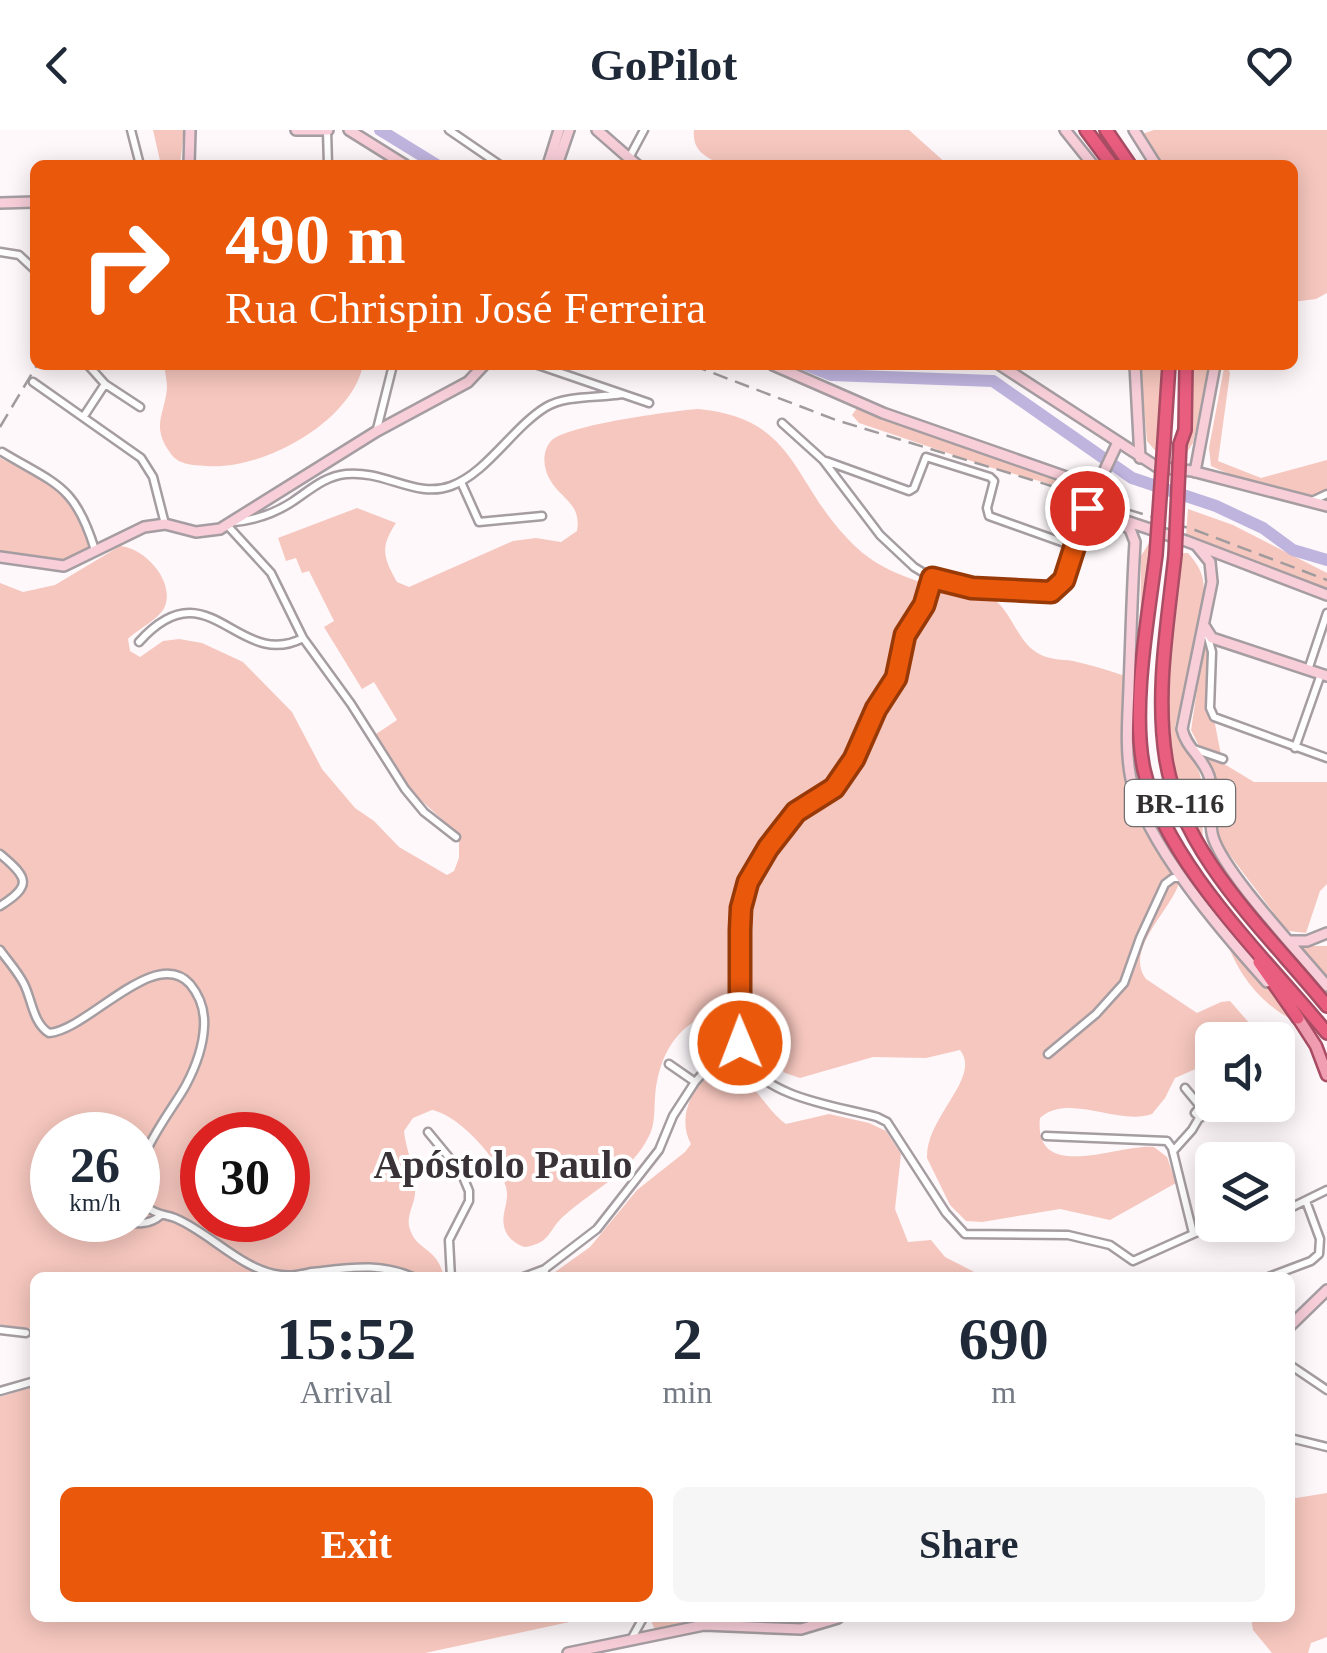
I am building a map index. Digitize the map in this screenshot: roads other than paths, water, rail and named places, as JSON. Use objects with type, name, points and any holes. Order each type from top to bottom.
[{"type":"highway","points":[[1090,130],[1111,160]]},
{"type":"highway","points":[[1107,132],[1129,160]]},
{"type":"highway","name":"BR-116","points":[[1169,370],[1140,719],[1144,770],[1161,818],[1210,894],[1327,1033]]},
{"type":"highway","name":"BR-116","points":[[1184,370],[1175,555],[1162,690],[1164,742],[1172,782],[1190,826],[1218,872],[1327,1003]]},
{"type":"highway","points":[[1210,894],[1298,1018]]},
{"type":"main road","points":[[1298,1018],[1316,1046],[1327,1075]]},
{"type":"street","points":[[131,130],[139,160]]},
{"type":"street","points":[[188,160],[190,130]]},
{"type":"street","points":[[296,130],[328,130],[328,160]]},
{"type":"street","points":[[349,130],[397,160]]},
{"type":"street","points":[[450,130],[493,160]]},
{"type":"street","points":[[550,160],[560,130]]},
{"type":"street","points":[[559,160],[569,130]]},
{"type":"street","points":[[596,130],[632,160]]},
{"type":"street","points":[[633,160],[644,130]]},
{"type":"street","points":[[1065,130],[1090,160]]},
{"type":"street","points":[[1134,130],[1153,160]]},
{"type":"street","points":[[0,203],[30,202]]},
{"type":"street","points":[[0,252],[19,254],[30,265]]},
{"type":"street","points":[[93,370],[140,407]]},
{"type":"street","points":[[377,430],[392,370]]},
{"type":"street","points":[[229,524],[377,430],[468,382],[479,370]]},
{"type":"street","points":[[552,370],[649,403]]},
{"type":"street","points":[[784,370],[883,413],[1095,488]]},
{"type":"street","points":[[1005,370],[1116,447],[1160,468],[1195,472],[1327,506]]},
{"type":"street","points":[[1135,370],[1140,458]]},
{"type":"street","points":[[1195,472],[1214,370]]},
{"type":"street","points":[[33,382],[141,458],[152,478],[165,524]]},
{"type":"street","points":[[84,416],[106,384]]},
{"type":"street","points":[[0,557],[58,566],[72,563],[144,526],[165,524],[209,532],[266,515],[317,484],[342,474],[382,476],[429,491],[461,482],[549,405],[622,394]]},
{"type":"street","points":[[782,422],[822,460],[892,549],[932,578],[972,588],[1046,593],[1058,588],[1095,488],[1116,447]]},
{"type":"street","points":[[2,452],[76,501],[95,550]]},
{"type":"street","points":[[822,460],[910,491],[926,457],[992,477],[994,484],[986,508],[989,516],[1073,546]]},
{"type":"street","points":[[835,476],[842,467]]},
{"type":"street","points":[[461,482],[479,522],[542,516]]},
{"type":"street","points":[[1310,502],[1327,494]]},
{"type":"street","points":[[1087,508],[1327,595]]},
{"type":"street","points":[[1112,518],[1130,529],[1134,552],[1128,727],[1131,777],[1148,826],[1183,878],[1298,1018]]},
{"type":"street","points":[[229,524],[271,573],[303,638],[414,801],[456,837]]},
{"type":"street","points":[[1134,552],[1140,534],[1153,532]]},
{"type":"street","points":[[1197,546],[1206,555],[1212,574],[1205,629],[1182,723],[1183,736],[1204,762],[1212,788],[1212,832],[1218,849],[1327,986]]},
{"type":"street","points":[[932,578],[924,605],[905,635],[896,678],[876,709],[854,759],[834,788],[796,812],[748,882],[741,908],[740,1043],[746,1064],[778,1087],[887,1122],[946,1212],[965,1234],[1068,1235],[1110,1245],[1134,1261],[1193,1233],[1173,1151],[1163,1140],[1046,1136]]},
{"type":"street","points":[[139,642],[162,619],[196,612],[263,644],[283,646],[303,638]]},
{"type":"street","points":[[1308,670],[1327,613]]},
{"type":"street","points":[[1205,629],[1212,638],[1324,675],[1295,748]]},
{"type":"street","points":[[1205,629],[1212,652],[1210,708],[1217,719],[1327,758]]},
{"type":"street","points":[[1190,748],[1222,759]]},
{"type":"street","points":[[0,854],[20,873],[23,887],[20,894],[0,906]]},
{"type":"street","points":[[1048,1054],[1120,988],[1166,884],[1173,878],[1183,878]]},
{"type":"street","points":[[1290,941],[1307,941],[1327,933]]},
{"type":"street","points":[[0,950],[22,980],[28,1004],[42,1029],[49,1033],[76,1024],[129,987],[154,977],[182,977],[197,994],[204,1018],[199,1052],[188,1083],[160,1128]]},
{"type":"street","points":[[536,1272],[597,1229],[659,1150],[673,1116],[695,1082],[727,1046],[740,1043]]},
{"type":"street","points":[[669,1064],[695,1082]]},
{"type":"street","points":[[1173,1151],[1199,1118],[1195,1113],[1199,1108],[1185,1088]]},
{"type":"street","points":[[428,1132],[462,1172],[469,1191],[469,1201],[449,1240],[451,1272]]},
{"type":"street","points":[[1295,1206],[1327,1190]]},
{"type":"street","points":[[1282,1272],[1320,1254],[1320,1240],[1306,1201]]},
{"type":"street","points":[[160,1214],[200,1230],[225,1250],[273,1272]]},
{"type":"street","points":[[325,1272],[374,1266],[404,1272]]},
{"type":"street","points":[[544,1272],[546,1268]]},
{"type":"street","points":[[1295,1321],[1327,1290]]},
{"type":"street","points":[[0,1330],[26,1334]]},
{"type":"street","points":[[1295,1368],[1327,1390]]},
{"type":"street","points":[[0,1391],[30,1382]]},
{"type":"street","points":[[1295,1439],[1327,1447]]},
{"type":"street","points":[[632,1638],[641,1622]]},
{"type":"street","points":[[568,1653],[714,1624],[806,1628],[825,1622]]},
{"type":"waterway","points":[[380,130],[429,160]]},
{"type":"waterway","points":[[818,370],[831,375],[993,381],[1132,478],[1216,506],[1263,528],[1293,550],[1327,560]]},
{"type":"railway","points":[[0,427],[34,370]]},
{"type":"railway","points":[[705,370],[836,420],[1195,530],[1327,580]]},
{"type":"district","name":"Apóstolo Paulo","points":[[503,1164]]}]
